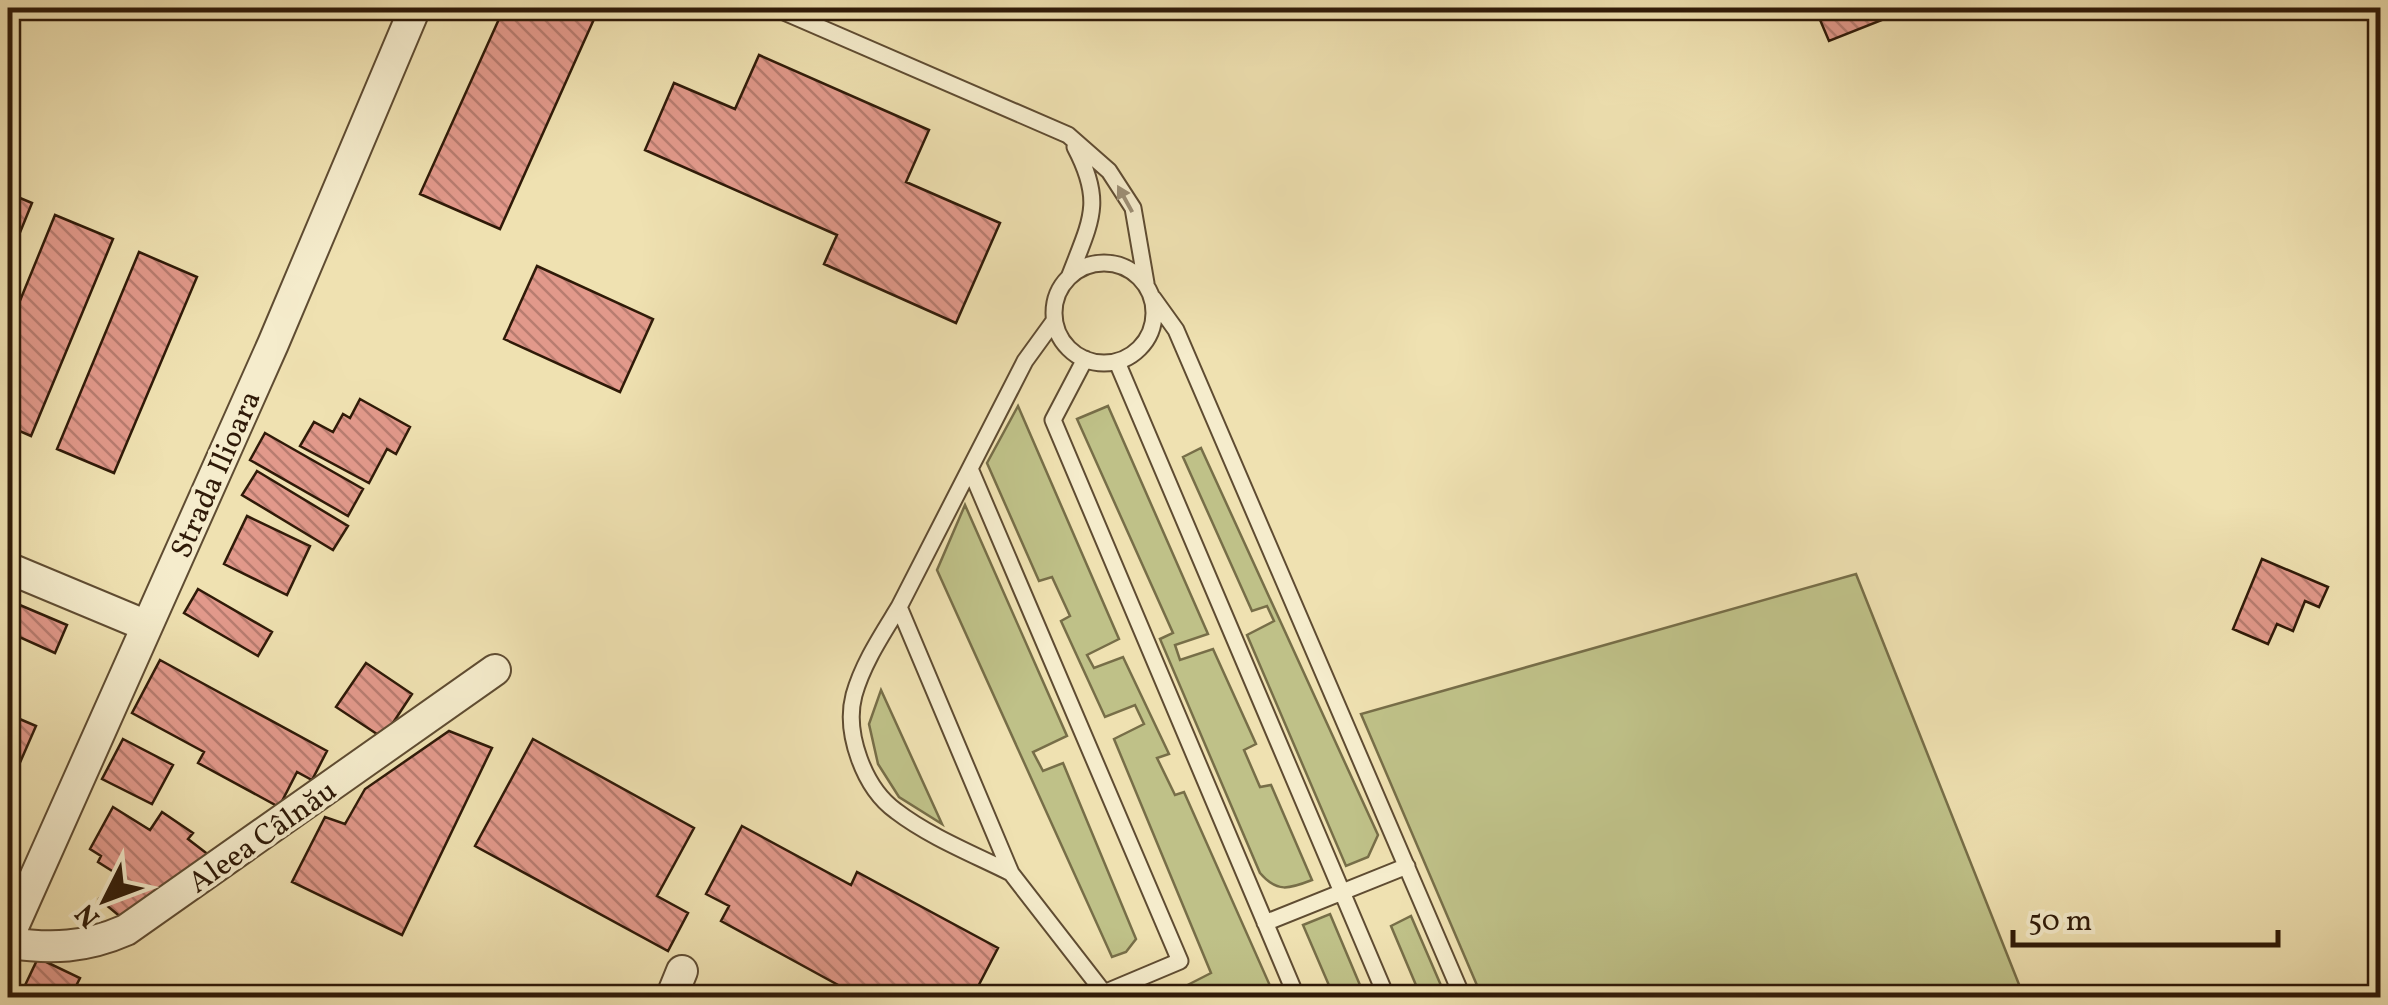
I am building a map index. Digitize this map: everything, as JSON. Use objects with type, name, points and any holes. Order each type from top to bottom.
[{"type":"street","name":"Strada Ilioara","points":[[8,941],[294,298],[415,8]]},
{"type":"street","points":[[8,568],[147,626]]},
{"type":"street","name":"Aleea Câlnău","points":[[8,941],[50,948],[74,947],[126,930],[496,670]]},
{"type":"lane","points":[[775,8],[1068,134],[1108,171],[1133,208],[1149,291],[1152,330],[1132,356],[1117,362],[1085,360],[1060,337],[1054,322],[1054,304],[1091,220],[1092,179],[1068,134]]},
{"type":"lane","points":[[1070,275],[1101,262],[1133,271],[1176,330],[1463,998]]},
{"type":"lane","points":[[1011,873],[893,810],[864,770],[851,734],[853,697],[870,654],[900,607],[1025,361],[1054,322]]},
{"type":"lane","points":[[1085,360],[1053,420],[1297,998]]},
{"type":"lane","points":[[1117,362],[1387,998]]},
{"type":"lane","points":[[900,607],[1011,873],[1106,995],[1180,961],[970,470]]},
{"type":"lane","points":[[1265,923],[1407,866]]},
{"type":"green space","points":[[1018,406],[1119,639],[1087,655],[1094,668],[1123,657],[1169,754],[1157,758],[1175,795],[1184,792],[1275,997],[1164,997],[1211,973],[1114,739],[1144,724],[1135,705],[1105,717],[1061,621],[1070,616],[1052,577],[1039,581],[987,463]]},
{"type":"green space","points":[[1108,406],[1208,634],[1175,645],[1180,660],[1213,649],[1256,744],[1244,750],[1260,787],[1271,785],[1312,880],[1284,887],[1272,884],[1260,873],[1160,639],[1173,633],[1077,419]]},
{"type":"green space","points":[[1201,448],[1378,835],[1368,857],[1346,866],[1247,635],[1274,621],[1267,606],[1252,611],[1183,457]]},
{"type":"green space","points":[[965,505],[1067,736],[1033,752],[1043,771],[1063,763],[1136,939],[1126,952],[1112,957],[937,570]]},
{"type":"green space","points":[[1856,574],[2024,997],[1482,997],[1361,714]]},
{"type":"green space","points":[[881,690],[942,824],[899,797],[878,764],[869,724]]},
{"type":"green space","points":[[1330,914],[1365,997],[1334,997],[1303,925]]},
{"type":"green space","points":[[1411,916],[1446,997],[1421,997],[1391,926]]},
{"type":"building","points":[[504,8],[599,8],[500,229],[420,194]]},
{"type":"building","points":[[1815,8],[1912,8],[1829,41]]},
{"type":"building","points":[[759,55],[929,130],[906,182],[1000,223],[956,323],[824,264],[837,235],[645,150],[674,83],[735,109]]},
{"type":"building","points":[[8,193],[32,203],[8,262]]},
{"type":"building","points":[[55,215],[113,239],[31,436],[8,426],[8,330]]},
{"type":"building","points":[[139,252],[197,277],[114,473],[57,449]]},
{"type":"building","points":[[537,266],[653,319],[620,392],[504,339]]},
{"type":"building","points":[[360,399],[410,427],[396,454],[387,449],[369,483],[300,446],[314,422],[333,432],[343,414],[350,418]]},
{"type":"building","points":[[265,433],[363,489],[348,516],[250,460]]},
{"type":"building","points":[[257,471],[348,526],[333,550],[242,495]]},
{"type":"building","points":[[247,516],[310,546],[287,595],[224,564]]},
{"type":"building","points":[[2262,559],[2328,587],[2319,607],[2305,601],[2293,631],[2277,624],[2268,644],[2233,629]]},
{"type":"building","points":[[198,589],[272,632],[258,656],[184,613]]},
{"type":"building","points":[[8,600],[67,625],[55,653],[8,632]]},
{"type":"building","points":[[160,660],[327,751],[312,780],[297,772],[279,807],[198,763],[204,752],[132,713]]},
{"type":"building","points":[[366,663],[412,694],[383,738],[336,707]]},
{"type":"building","points":[[8,714],[36,726],[8,790]]},
{"type":"building","points":[[449,731],[492,748],[402,935],[292,882],[325,817],[345,824],[365,789]]},
{"type":"building","points":[[123,739],[173,765],[152,804],[102,779]]},
{"type":"building","points":[[533,739],[694,828],[657,896],[688,913],[668,951],[475,846]]},
{"type":"building","points":[[113,807],[150,830],[162,812],[193,833],[188,839],[214,859],[129,924],[99,899],[117,874],[98,862],[101,856],[90,849]]},
{"type":"building","points":[[742,826],[851,885],[857,872],[998,948],[972,998],[862,998],[721,921],[729,906],[706,894]]},
{"type":"building","points":[[38,958],[80,978],[70,998],[19,998]]}]
